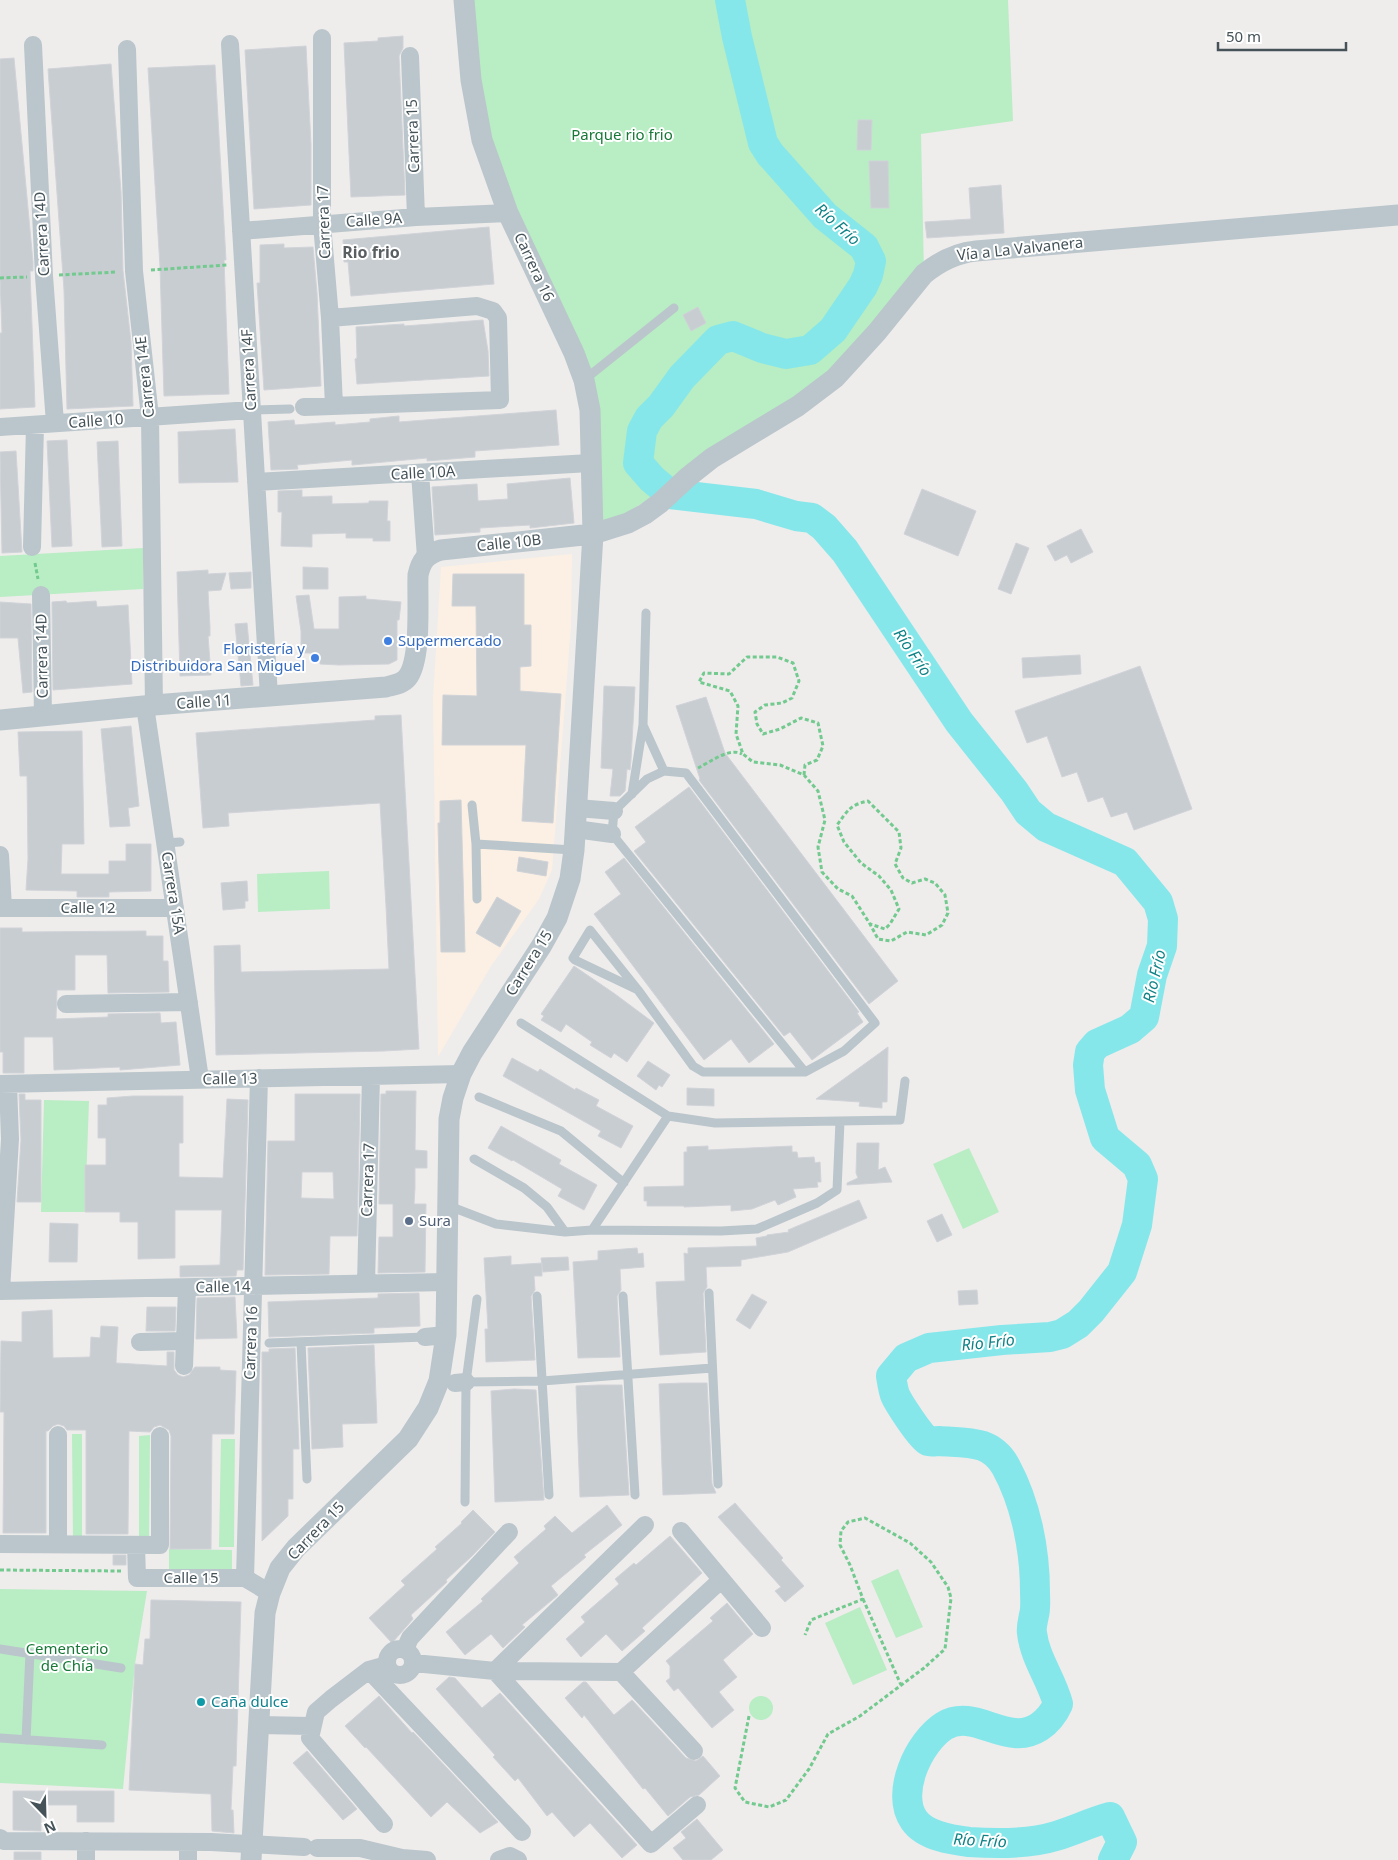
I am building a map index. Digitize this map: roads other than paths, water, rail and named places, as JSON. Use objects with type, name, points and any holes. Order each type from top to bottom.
[{"type":"street","name":"Carrera 16","points":[[464,0],[471,80],[482,140],[508,213],[574,353],[584,380],[590,410],[593,534]]},
{"type":"street","name":"Carrera 17","points":[[322,38],[322,224],[330,318],[334,406]]},
{"type":"street","name":"Carrera 14F","points":[[230,44],[268,696]]},
{"type":"street","name":"Carrera 14D","points":[[34,45],[44,276],[55,424]]},
{"type":"street","name":"Carrera 14E","points":[[127,49],[134,271],[150,417],[150,706]]},
{"type":"street","name":"Carrera 15","points":[[410,56],[416,217]]},
{"type":"street","name":"Calle 9A","points":[[241,231],[416,217],[508,213]]},
{"type":"street","name":"Vía a La Valvanera","points":[[593,534],[628,523],[660,503],[712,458],[798,406],[835,378],[877,332],[924,274],[936,264],[951,256],[976,251],[1398,215]]},
{"type":"street","points":[[297,408],[500,400],[498,318],[493,311],[477,306],[330,318]]},
{"type":"street","name":"Calle 10","points":[[0,427],[251,410]]},
{"type":"street","points":[[32,547],[35,425]]},
{"type":"street","name":"Calle 10A","points":[[256,482],[590,463]]},
{"type":"street","points":[[420,473],[426,556]]},
{"type":"street","name":"Carrera 15","points":[[252,1852],[263,1632],[270,1593],[280,1568],[296,1548],[408,1439],[428,1408],[454,1382],[435,1336],[446,1282],[449,1119],[453,1098],[461,1074],[472,1053],[542,945],[557,918],[570,879],[577,808],[593,534]]},
{"type":"street","name":"Calle 10B","points":[[426,556],[440,550],[593,534]]},
{"type":"street","name":"Calle 11","points":[[0,720],[386,687],[398,684],[406,679],[414,663],[418,575],[421,564],[426,556]]},
{"type":"street","name":"Carrera 14D","points":[[41,595],[43,717]]},
{"type":"street","name":"Carrera 15A","points":[[150,706],[173,842],[176,908],[200,1079]]},
{"type":"street","points":[[577,808],[614,811]]},
{"type":"street","points":[[574,839],[612,834]]},
{"type":"street","points":[[0,855],[1,908]]},
{"type":"street","name":"Calle 12","points":[[1,908],[176,908]]},
{"type":"street","points":[[66,1004],[189,1002]]},
{"type":"street","name":"Calle 13","points":[[4,1084],[461,1074]]},
{"type":"street","name":"Carrera 17","points":[[366,1284],[371,1076]]},
{"type":"street","name":"Carrera 16","points":[[244,1578],[259,1078]]},
{"type":"street","points":[[1,1291],[10,1139],[4,1084]]},
{"type":"street","name":"Calle 14","points":[[1,1291],[446,1282]]},
{"type":"street","points":[[184,1366],[186,1288]]},
{"type":"street","points":[[140,1342],[184,1341]]},
{"type":"street","points":[[58,1435],[58,1544]]},
{"type":"street","points":[[0,1544],[160,1545],[160,1436]]},
{"type":"street","points":[[495,1670],[645,1525]]},
{"type":"street","points":[[682,1531],[762,1628]]},
{"type":"street","points":[[409,1656],[410,1638],[509,1532]]},
{"type":"street","name":"Calle 15","points":[[136,1545],[136,1575],[244,1578]]},
{"type":"street","points":[[244,1578],[270,1593]]},
{"type":"street","points":[[384,1824],[310,1738],[311,1726],[316,1712],[369,1670],[387,1665],[387,1659],[394,1650],[409,1656],[495,1670],[621,1672],[721,1580]]},
{"type":"street","points":[[369,1670],[522,1832]]},
{"type":"street","points":[[495,1670],[651,1844],[697,1805]]},
{"type":"street","points":[[621,1672],[694,1751]]},
{"type":"street","points":[[259,1725],[311,1726]]},
{"type":"street","points":[[0,1838],[4,1841],[86,1840],[188,1851],[252,1852],[310,1847],[400,1859],[427,1860]]},
{"type":"street","points":[[86,1840],[86,1860]]},
{"type":"street","points":[[499,1860],[510,1856],[518,1860]]},
{"type":"lane","points":[[584,380],[674,308]]},
{"type":"lane","points":[[251,410],[297,408]]},
{"type":"lane","points":[[632,794],[643,725],[646,613]]},
{"type":"lane","points":[[643,725],[664,771]]},
{"type":"lane","points":[[638,990],[573,958],[590,930],[638,990],[693,1066],[703,1072],[805,1072],[844,1051],[875,1023],[686,773],[664,771],[647,779],[614,811],[612,834],[805,1072]]},
{"type":"lane","points":[[472,805],[476,844],[477,899]]},
{"type":"lane","points":[[476,844],[574,839]]},
{"type":"lane","points":[[521,1023],[668,1116],[715,1123],[900,1120],[905,1081]]},
{"type":"lane","points":[[479,1097],[562,1130],[624,1183]]},
{"type":"lane","points":[[592,1230],[668,1116]]},
{"type":"lane","points":[[448,1206],[496,1224],[565,1232],[592,1230],[721,1231],[757,1229],[817,1203],[836,1190],[840,1121]]},
{"type":"lane","points":[[474,1159],[524,1188],[547,1207],[565,1232]]},
{"type":"lane","points":[[709,1293],[718,1484]]},
{"type":"lane","points":[[536,1296],[549,1495]]},
{"type":"lane","points":[[623,1296],[635,1495]]},
{"type":"lane","points":[[465,1502],[454,1382],[476,1299]]},
{"type":"lane","points":[[269,1343],[435,1336]]},
{"type":"lane","points":[[301,1342],[307,1479]]},
{"type":"lane","points":[[454,1382],[542,1381],[712,1368]]},
{"type":"lane","points":[[0,1649],[121,1668]]},
{"type":"lane","points":[[26,1740],[30,1653]]},
{"type":"lane","points":[[0,1738],[102,1745]]},
{"type":"waterway","name":"Río Frío","points":[[730,0],[763,143],[770,154],[825,216],[864,247],[871,261],[863,286],[833,330],[810,350],[786,354],[762,348],[733,336],[718,340],[682,377],[661,406],[649,418],[642,431],[638,463],[652,479],[670,494],[756,504],[796,516],[812,518],[824,527],[845,551],[959,722],[1014,791],[1028,812],[1046,827],[1125,862],[1158,902],[1163,919],[1162,946],[1152,975],[1144,1017],[1130,1029],[1097,1044],[1090,1052],[1088,1065],[1090,1090],[1105,1138],[1137,1165],[1143,1179],[1137,1225],[1122,1272],[1091,1311],[1078,1324],[1062,1334],[1050,1337],[929,1348],[906,1358],[891,1376],[897,1399],[920,1434],[928,1441],[977,1444],[993,1451],[1006,1467],[1019,1496],[1031,1544],[1035,1576],[1035,1609],[1032,1628],[1034,1643],[1058,1704],[1052,1715],[1045,1722],[1027,1732],[1003,1731],[967,1721],[956,1721],[944,1726],[926,1744],[912,1769],[907,1796],[909,1809],[914,1820],[925,1830],[955,1840],[980,1843],[1013,1843],[1046,1839],[1110,1817],[1122,1842],[1113,1860]]},
{"type":"place","name":"Supermercado","points":[[388,641]]},
{"type":"place","name":"Floristería y Distribuidora San Miguel","points":[[315,658]]},
{"type":"place","name":"Sura","points":[[409,1221]]},
{"type":"place","name":"Caña dulce","points":[[201,1702]]},
{"type":"district","name":"Rio frio","points":[[371,252]]},
{"type":"park label","name":"Parque rio frio","points":[[622,135]]},
{"type":"park label","name":"Cementerio de Chía","points":[[67,1658]]}]
